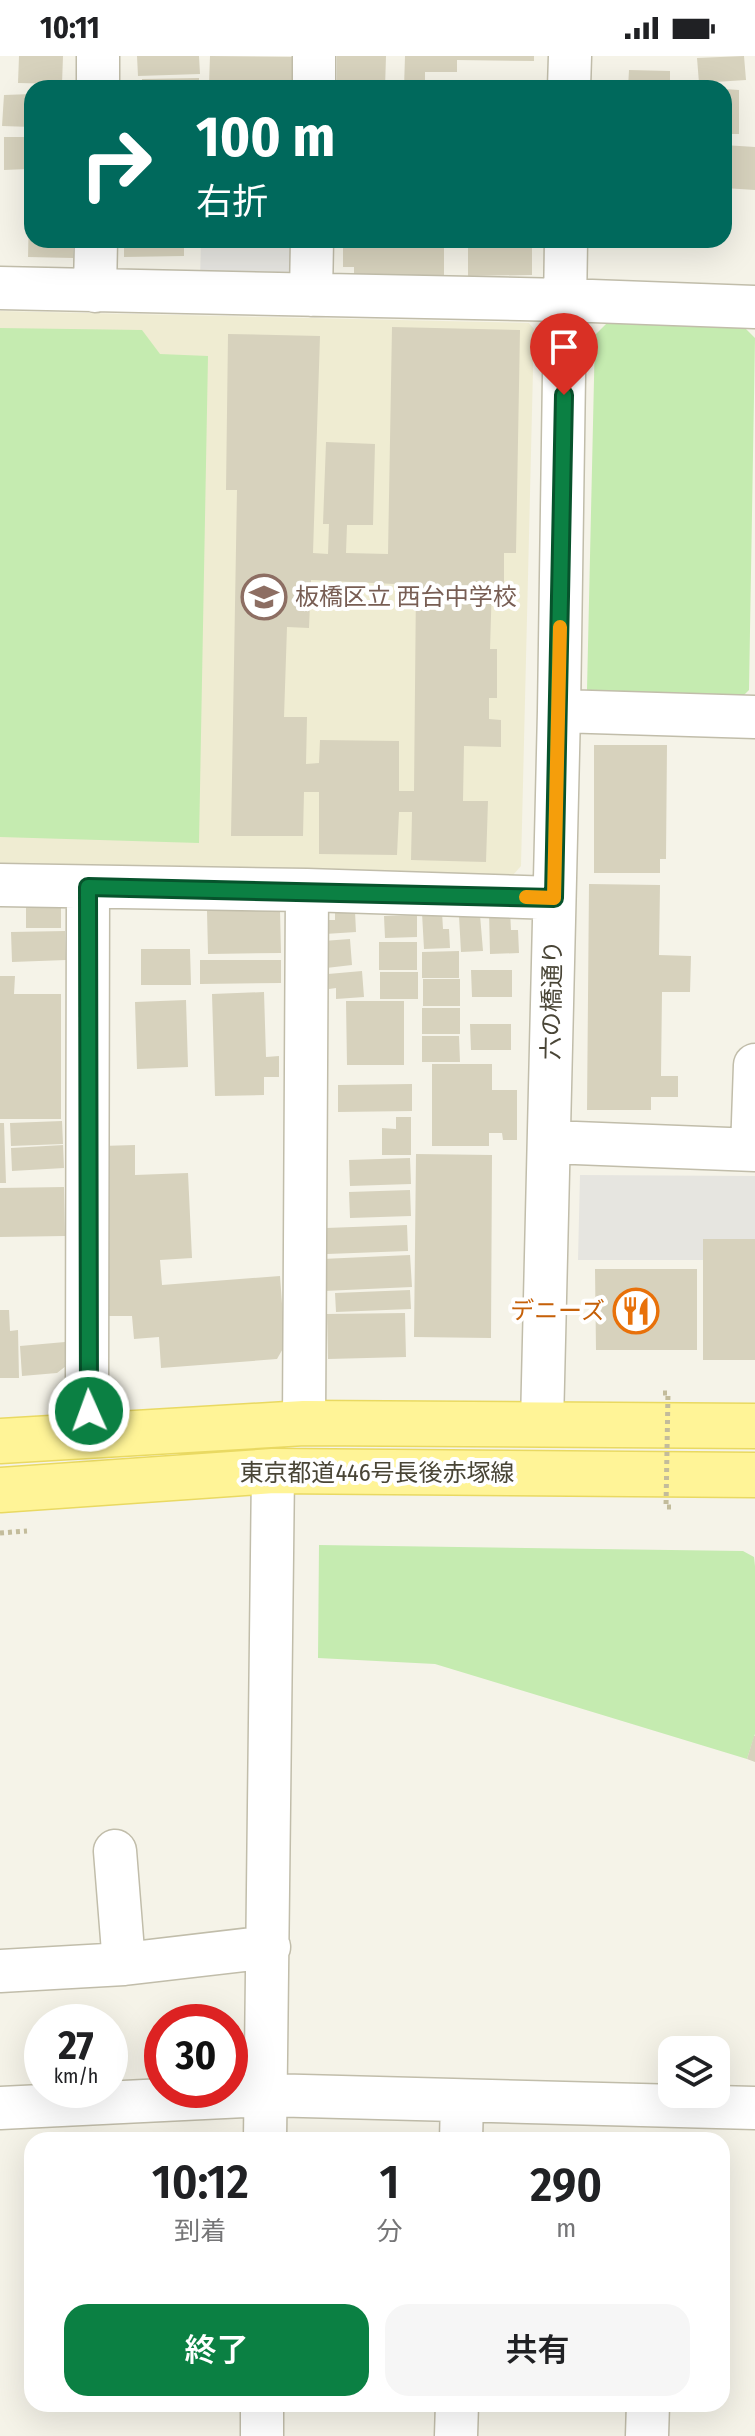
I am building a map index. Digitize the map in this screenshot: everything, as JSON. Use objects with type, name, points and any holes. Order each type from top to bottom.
[{"type":"main road","name":"東京都道446号長後赤塚線","points":[[0,1441],[304,1423],[755,1426]]},
{"type":"main road","name":"東京都道446号長後赤塚線","points":[[0,1490],[273,1471],[755,1475]]},
{"type":"street","points":[[98,56],[98,80]]},
{"type":"street","points":[[314,56],[314,80]]},
{"type":"street","points":[[569,80],[570,56]]},
{"type":"street","points":[[95,291],[96,248]]},
{"type":"street","points":[[311,295],[312,248]]},
{"type":"street","name":"六の橋通り","points":[[542,1424],[559,711],[566,248]]},
{"type":"street","points":[[0,288],[755,307]]},
{"type":"street","points":[[559,711],[755,717]]},
{"type":"street","points":[[0,885],[554,898]]},
{"type":"street","points":[[88,887],[87,1387],[90,1436]]},
{"type":"street","points":[[304,1423],[307,890]]},
{"type":"street","points":[[550,1142],[754,1150],[755,1065]]},
{"type":"street","points":[[265,2132],[273,1471]]},
{"type":"street","points":[[115,1851],[124,1964]]},
{"type":"street","points":[[0,1971],[124,1964],[269,1947]]},
{"type":"street","points":[[0,2108],[266,2095],[461,2120],[654,2123],[755,2108]]},
{"type":"street","points":[[262,2412],[262,2436]]},
{"type":"street","points":[[456,2436],[457,2412]]},
{"type":"street","points":[[647,2436],[648,2412]]},
{"type":"path","points":[[663,1393],[668,1393],[666,1507],[671,1507]]},
{"type":"path","points":[[0,1533],[11,1532]]},
{"type":"shaded area","points":[[201,248],[301,248],[300,269],[276,285],[200,282]]},
{"type":"shaded area","name":"板橋区立 西台中学校","points":[[0,311],[529,323],[534,329],[521,866],[513,875],[0,865]]},
{"type":"shaded area","points":[[580,1175],[755,1176],[755,1239],[703,1239],[703,1260],[578,1260]]},
{"type":"green space","points":[[607,323],[744,327],[755,338],[749,690],[733,706],[596,701],[587,690],[595,335]]},
{"type":"green space","points":[[0,328],[142,330],[160,354],[208,356],[199,843],[0,837]]},
{"type":"green space","points":[[319,1545],[743,1551],[754,1557],[755,1566],[755,1734],[747,1759],[435,1664],[318,1658]]},
{"type":"building","points":[[19,56],[63,56],[62,80],[24,80],[24,83],[18,83]]},
{"type":"building","points":[[137,56],[199,56],[200,74],[138,76]]},
{"type":"building","points":[[210,56],[300,57],[299,80],[209,80]]},
{"type":"building","points":[[337,56],[386,56],[385,80],[337,80]]},
{"type":"building","points":[[405,56],[534,56],[534,61],[457,60],[457,72],[425,72],[425,80],[404,80]]},
{"type":"building","points":[[744,56],[746,80],[699,80],[697,58]]},
{"type":"building","points":[[629,70],[670,71],[670,80],[628,80]]},
{"type":"building","points":[[199,78],[199,80],[142,80]]},
{"type":"building","points":[[732,90],[739,90],[739,134],[732,134]]},
{"type":"building","points":[[24,94],[24,127],[2,126],[4,95]]},
{"type":"building","points":[[4,137],[24,137],[24,169],[4,170]]},
{"type":"building","points":[[732,146],[755,147],[755,190],[732,189]]},
{"type":"building","points":[[28,248],[73,248],[73,258],[28,257]]},
{"type":"building","points":[[124,248],[184,248],[184,256],[124,257]]},
{"type":"building","points":[[343,248],[444,248],[444,278],[354,277],[354,267],[343,267]]},
{"type":"building","points":[[468,248],[532,248],[532,275],[468,276]]},
{"type":"building","points":[[392,327],[520,330],[516,553],[504,553],[504,583],[492,583],[490,649],[497,649],[497,698],[489,698],[489,719],[501,720],[501,747],[464,746],[463,801],[488,801],[486,862],[411,860],[412,812],[399,812],[397,855],[319,854],[319,792],[304,792],[303,836],[231,836],[237,490],[226,490],[228,334],[320,336],[313,553],[328,554],[329,524],[323,524],[326,442],[375,444],[373,525],[347,525],[346,553],[388,554]],"holes":[[[311,580],[416,585],[414,791],[399,791],[399,741],[320,740],[319,763],[306,764],[307,717],[284,717],[287,627],[309,628]]]},
{"type":"building","points":[[594,745],[667,745],[666,859],[660,859],[660,873],[594,873]]},
{"type":"building","points":[[589,884],[660,885],[659,955],[691,956],[690,992],[662,992],[661,1076],[678,1076],[678,1097],[651,1097],[651,1110],[587,1110]]},
{"type":"building","points":[[26,899],[61,899],[61,928],[26,928]]},
{"type":"building","points":[[280,910],[281,953],[208,954],[207,911]]},
{"type":"building","points":[[510,910],[511,930],[518,930],[519,953],[490,954],[489,911]]},
{"type":"building","points":[[355,911],[356,932],[325,934],[324,920],[335,920],[335,913]]},
{"type":"building","points":[[442,912],[443,929],[449,929],[450,948],[424,949],[422,913]]},
{"type":"building","points":[[417,915],[417,937],[385,938],[384,916]]},
{"type":"building","points":[[480,915],[483,951],[461,952],[459,916]]},
{"type":"building","points":[[65,931],[66,960],[12,962],[11,932]]},
{"type":"building","points":[[350,939],[352,965],[326,968],[323,941]]},
{"type":"building","points":[[379,942],[417,942],[417,970],[379,970]]},
{"type":"building","points":[[141,949],[190,949],[191,985],[141,985]]},
{"type":"building","points":[[459,951],[459,978],[422,978],[422,952]]},
{"type":"building","points":[[200,960],[281,960],[281,983],[200,984]]},
{"type":"building","points":[[471,970],[512,970],[512,997],[472,997]]},
{"type":"building","points":[[362,971],[364,997],[336,999],[336,988],[329,989],[328,974]]},
{"type":"building","points":[[380,972],[418,972],[418,999],[380,999]]},
{"type":"building","points":[[0,976],[15,976],[14,994],[61,994],[61,1119],[0,1119]]},
{"type":"building","points":[[423,979],[460,979],[460,1006],[423,1006]]},
{"type":"building","points":[[264,992],[266,1057],[279,1056],[279,1077],[264,1077],[264,1095],[215,1096],[212,994]]},
{"type":"building","points":[[186,1000],[188,1067],[137,1069],[135,1002]]},
{"type":"building","points":[[346,1001],[404,1001],[404,1065],[347,1065]]},
{"type":"building","points":[[422,1008],[460,1008],[460,1034],[422,1034]]},
{"type":"building","points":[[470,1024],[511,1024],[511,1050],[471,1050]]},
{"type":"building","points":[[422,1036],[459,1036],[460,1062],[422,1062]]},
{"type":"building","points":[[432,1064],[492,1064],[492,1090],[517,1090],[517,1140],[503,1140],[502,1133],[489,1133],[489,1146],[432,1146]]},
{"type":"building","points":[[412,1084],[412,1111],[338,1112],[338,1085]]},
{"type":"building","points":[[396,1117],[411,1117],[411,1155],[382,1155],[382,1128],[396,1129]]},
{"type":"building","points":[[62,1121],[63,1144],[11,1146],[10,1123]]},
{"type":"building","points":[[0,1123],[4,1123],[6,1183],[0,1183]]},
{"type":"building","points":[[63,1145],[64,1168],[12,1171],[11,1148]]},
{"type":"building","points":[[135,1145],[135,1175],[188,1173],[192,1258],[160,1260],[162,1285],[280,1276],[285,1345],[277,1359],[161,1368],[159,1337],[134,1339],[132,1316],[105,1316],[101,1146]]},
{"type":"building","points":[[416,1154],[492,1155],[491,1338],[414,1337]]},
{"type":"building","points":[[410,1158],[411,1184],[350,1186],[349,1160]]},
{"type":"building","points":[[64,1187],[65,1236],[0,1237],[0,1188]]},
{"type":"building","points":[[410,1190],[411,1216],[350,1218],[349,1192]]},
{"type":"building","points":[[407,1225],[408,1251],[327,1254],[326,1228]]},
{"type":"building","points":[[703,1239],[755,1239],[755,1360],[703,1360]]},
{"type":"building","points":[[410,1255],[412,1287],[324,1291],[322,1259]]},
{"type":"building","points":[[595,1269],[697,1269],[697,1350],[596,1350]]},
{"type":"building","points":[[410,1290],[411,1309],[336,1312],[335,1293]]},
{"type":"building","points":[[0,1310],[9,1310],[10,1331],[18,1330],[19,1378],[0,1378]]},
{"type":"building","points":[[405,1313],[406,1357],[328,1359],[327,1314]]},
{"type":"building","points":[[65,1342],[66,1366],[57,1373],[22,1376],[20,1346]]},
{"type":"building","points":[[755,1736],[755,1762],[747,1759]]},
{"type":"slow traffic","points":[[526,897],[554,898],[560,627]]},
{"type":"place","name":"板橋区立 西台中学校","points":[[264,597]]},
{"type":"place","name":"デニーズ","points":[[636,1311]]},
{"type":"route","points":[[89,1411],[88,887],[554,898],[564,395]]}]
